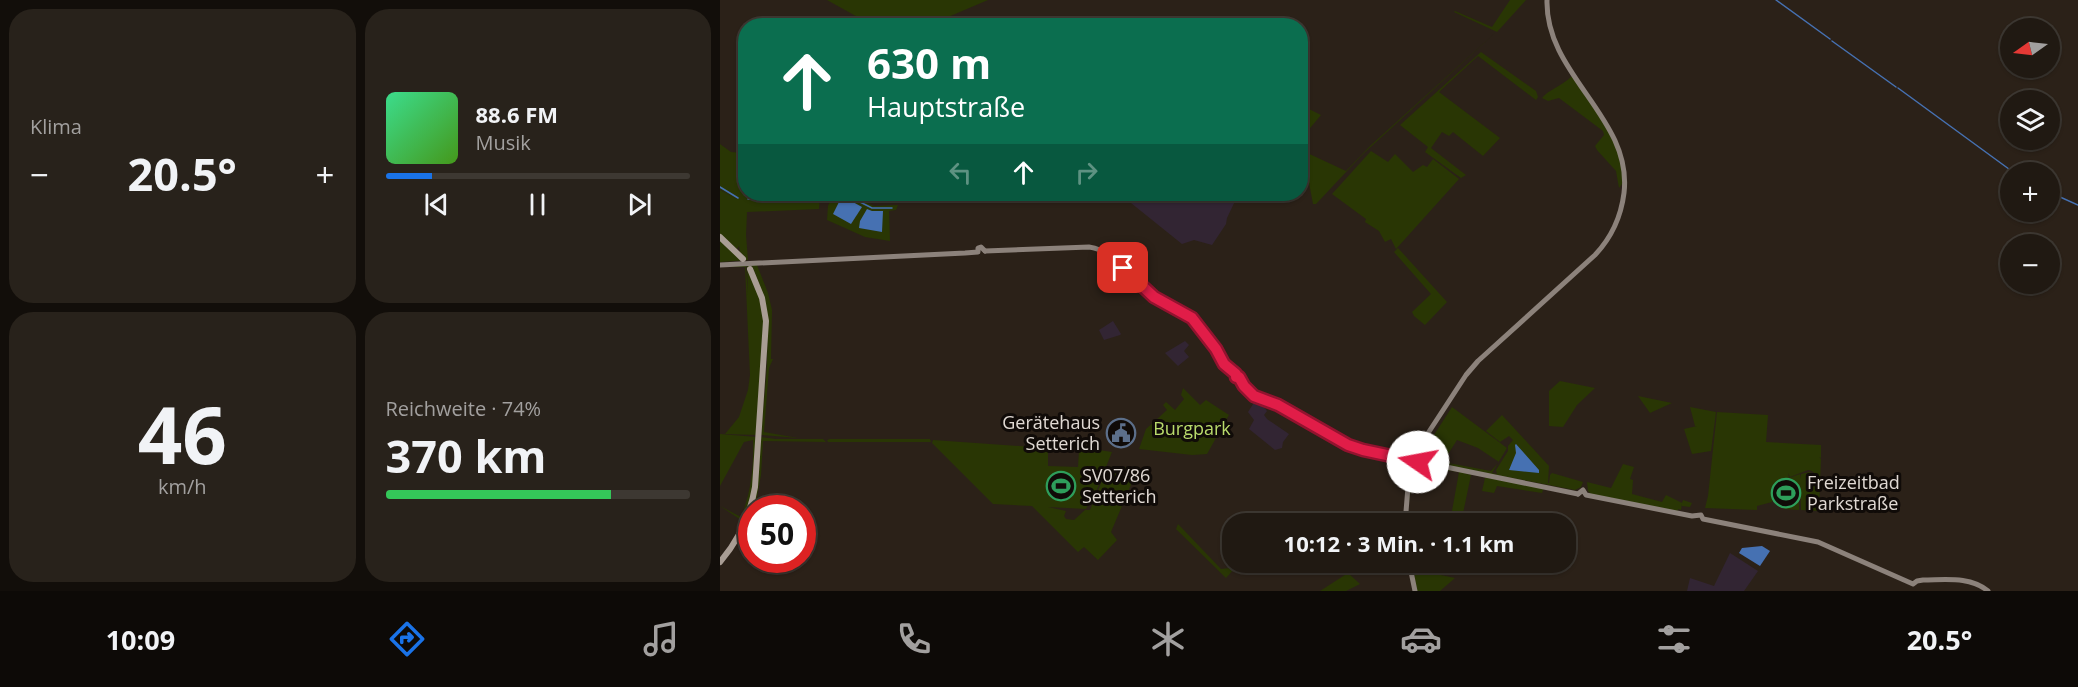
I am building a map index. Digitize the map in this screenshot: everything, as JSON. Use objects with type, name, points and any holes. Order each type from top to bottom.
[{"type":"main road","points":[[1406,513],[1408,487],[1419,447],[1448,402],[1478,361],[1595,255],[1606,243],[1619,219],[1625,188],[1622,157],[1610,131],[1556,47],[1549,24],[1547,0]]},
{"type":"main road","points":[[720,237],[742,259]]},
{"type":"main road","points":[[720,265],[978,252],[980,247],[985,251],[1089,246],[1101,250],[1154,297],[1192,318],[1216,349],[1224,364],[1238,375],[1249,392],[1257,398],[1278,405],[1348,445],[1414,461],[1578,494],[1582,499],[1587,495],[1818,542],[1913,584],[1923,580],[1964,580],[1978,584],[1988,591]]},
{"type":"main road","points":[[720,562],[733,546],[743,528],[756,487],[766,321],[760,290],[750,269]]},
{"type":"main road","points":[[1411,573],[1415,591]]},
{"type":"shaded area","points":[[1135,201],[1235,201],[1226,224],[1212,245],[1194,240],[1182,244],[1131,203]]},
{"type":"shaded area","points":[[1113,321],[1121,334],[1104,340],[1099,330]]},
{"type":"shaded area","points":[[1185,341],[1189,345],[1184,351],[1189,357],[1178,366],[1165,353]]},
{"type":"shaded area","points":[[1255,401],[1260,402],[1267,411],[1264,415],[1267,419],[1289,434],[1282,448],[1275,450],[1249,429],[1254,420],[1248,412]]},
{"type":"shaded area","points":[[1730,553],[1758,571],[1744,591],[1687,591],[1690,578],[1714,586]]},
{"type":"green space","points":[[827,0],[988,0],[946,18],[931,18],[931,16],[930,18],[859,18]]},
{"type":"green space","points":[[1510,0],[1526,0],[1497,32],[1454,12],[1492,27]]},
{"type":"green space","points":[[1495,33],[1363,154],[1316,204],[1313,204],[1308,178],[1308,153],[1346,171],[1370,146]]},
{"type":"green space","points":[[1481,52],[1536,91],[1538,97],[1536,100],[1478,56],[1439,92],[1500,138],[1483,156],[1453,132],[1449,136],[1442,132],[1431,148],[1466,175],[1461,178],[1425,152],[1428,147],[1400,125]]},
{"type":"green space","points":[[1572,76],[1607,128],[1618,150],[1622,172],[1622,184],[1619,188],[1616,171],[1595,146],[1604,135],[1603,131],[1559,98],[1548,101],[1542,98]]},
{"type":"green space","points":[[1308,108],[1321,115],[1308,131]]},
{"type":"green space","points":[[720,144],[731,152],[738,152],[738,201],[820,201],[819,209],[747,212],[748,260],[720,262],[720,240],[744,256],[739,246],[737,249],[720,234],[720,190],[737,199],[720,189]]},
{"type":"green space","points":[[1371,151],[1388,162],[1395,154],[1413,172],[1423,165],[1427,167],[1433,159],[1459,179],[1396,249],[1391,239],[1385,242],[1379,231],[1365,222],[1366,219],[1332,194]]},
{"type":"green space","points":[[830,201],[864,201],[874,206],[898,205],[896,210],[889,211],[890,241],[865,237],[827,220]]},
{"type":"green space","points":[[1398,248],[1447,302],[1425,325],[1412,312],[1431,294],[1394,252]]},
{"type":"green space","points":[[746,265],[748,296],[747,265],[757,265],[772,310],[771,359],[773,359],[769,368],[764,432],[798,438],[761,435],[767,371],[767,328],[765,306],[752,266],[764,320],[757,435],[725,434],[739,417],[748,390],[750,375],[745,267],[720,267]]},
{"type":"green space","points":[[1560,381],[1595,388],[1577,405],[1563,427],[1549,426],[1549,391]]},
{"type":"green space","name":"Burgpark","points":[[1183,388],[1200,405],[1206,400],[1229,415],[1207,454],[1192,455],[1139,449],[1146,429],[1167,410],[1163,405],[1166,402],[1175,410],[1184,399],[1181,395]]},
{"type":"green space","points":[[1638,396],[1672,403],[1650,413]]},
{"type":"green space","points":[[1452,407],[1507,448],[1499,462],[1478,448],[1457,440],[1443,462],[1491,471],[1498,463],[1492,473],[1497,474],[1496,470],[1513,440],[1509,436],[1500,442],[1486,431],[1502,415],[1549,466],[1548,483],[1552,473],[1583,482],[1581,487],[1575,490],[1434,463],[1454,465],[1435,460],[1425,456],[1423,452]]},
{"type":"green space","points":[[1690,407],[1716,412],[1711,451],[1692,454],[1684,429],[1697,426],[1695,426]]},
{"type":"green space","points":[[1717,412],[1768,415],[1766,442],[1821,445],[1820,483],[1815,474],[1808,470],[1790,477],[1788,473],[1789,478],[1800,474],[1800,479],[1801,474],[1810,472],[1815,476],[1816,485],[1820,484],[1819,511],[1801,510],[1800,482],[1800,498],[1795,498],[1799,499],[1799,510],[1784,509],[1784,503],[1792,501],[1790,480],[1782,480],[1781,500],[1773,500],[1774,494],[1772,502],[1757,506],[1757,510],[1705,508]]},
{"type":"green space","points":[[720,434],[757,437],[752,495],[748,495],[753,460],[753,440],[744,442],[720,486]]},
{"type":"green space","points":[[761,437],[823,439],[826,442],[763,441],[761,475],[757,495],[754,495]]},
{"type":"green space","points":[[930,439],[931,442],[828,442],[827,440]]},
{"type":"green space","points":[[933,440],[1048,448],[1048,466],[1078,467],[1079,451],[1112,452],[1092,502],[1086,509],[1048,507],[1066,511],[1064,516],[1066,519],[1074,520],[1085,510],[1090,510],[1108,466],[1120,469],[1121,467],[1138,468],[1111,532],[1117,540],[1098,560],[1084,547],[1078,552],[1032,506],[993,504],[932,443]]},
{"type":"green space","points":[[1623,464],[1634,467],[1630,479],[1633,480],[1632,494],[1662,502],[1666,495],[1682,503],[1683,500],[1692,503],[1690,507],[1682,506],[1682,504],[1681,510],[1678,509],[1678,511],[1591,494],[1588,491],[1587,482],[1611,488]]},
{"type":"green space","points":[[1422,465],[1476,475],[1471,475],[1463,513],[1452,513],[1459,472],[1420,467],[1413,474],[1408,509],[1412,470]]},
{"type":"green space","points":[[1477,476],[1544,488],[1542,493],[1497,486],[1494,493],[1482,491],[1485,478],[1488,478]]},
{"type":"green space","points":[[720,506],[738,515],[738,518]]},
{"type":"green space","points":[[1178,524],[1222,569],[1222,573],[1230,573],[1226,578],[1176,529]]},
{"type":"green space","points":[[1348,573],[1360,584],[1346,591],[1320,591]]},
{"type":"green space","points":[[1414,573],[1432,573],[1455,578],[1440,591],[1417,591]]},
{"type":"water","points":[[840,201],[851,201],[862,207],[851,224],[833,214]]},
{"type":"water","points":[[867,209],[883,211],[882,232],[859,228]]},
{"type":"water","points":[[1516,444],[1539,470],[1539,473],[1509,470],[1516,453]]},
{"type":"water","points":[[1762,546],[1770,551],[1760,566],[1739,553],[1742,548]]},
{"type":"waterway","points":[[1776,0],[1830,39]]},
{"type":"waterway","points":[[1832,41],[1896,87]]},
{"type":"waterway","points":[[1898,88],[2000,163]]},
{"type":"waterway","points":[[720,187],[738,198]]},
{"type":"waterway","points":[[2060,197],[2078,205]]},
{"type":"waterway","points":[[858,201],[872,208],[892,208]]},
{"type":"place","name":"Gerätehaus Setterich","points":[[1121,433]]},
{"type":"place","name":"SV07/86 Setterich","points":[[1061,486]]},
{"type":"place","name":"Freizeitbad Parkstraße","points":[[1786,493]]},
{"type":"route","points":[[1123,268],[1154,297],[1196,321],[1224,364],[1236,374],[1236,377],[1239,377],[1254,396],[1278,405],[1353,447],[1410,460],[1410,464],[1413,465],[1418,462]]}]
